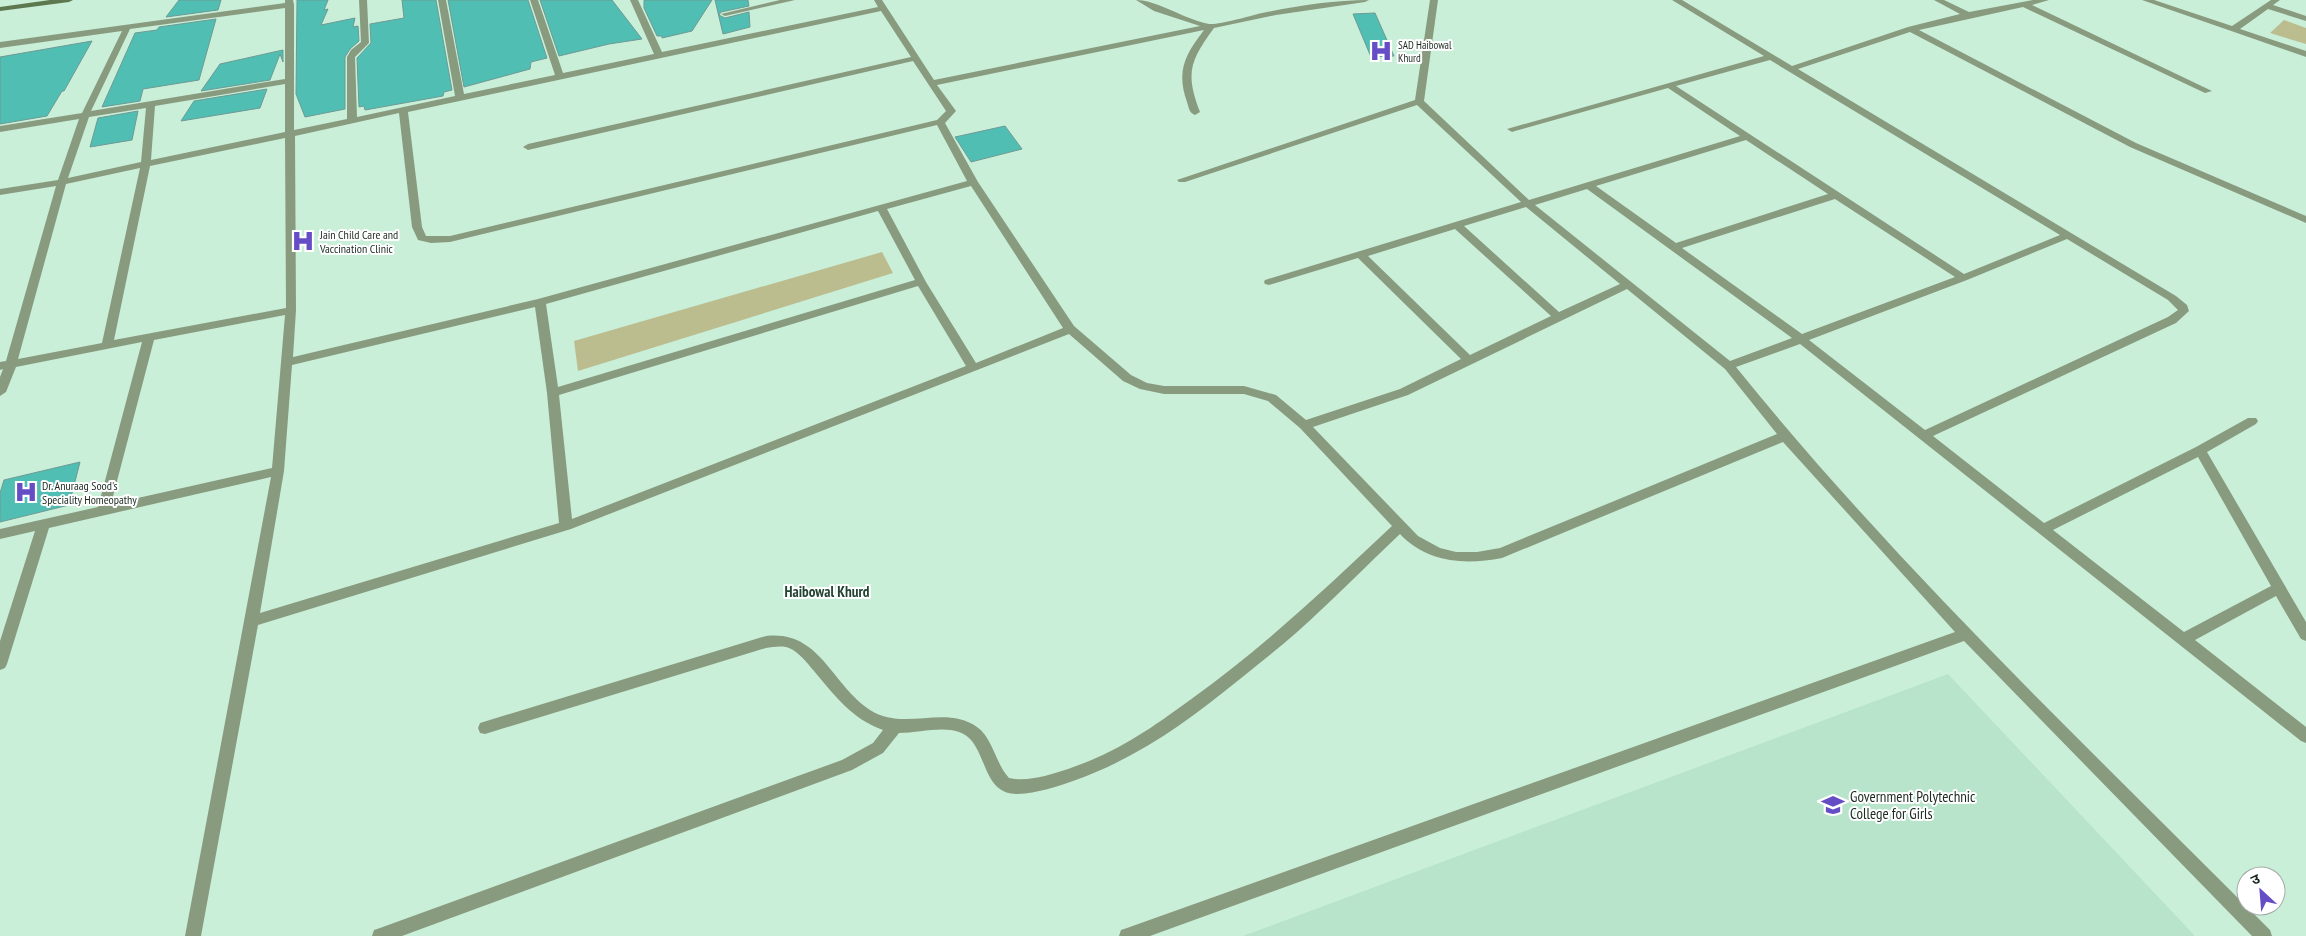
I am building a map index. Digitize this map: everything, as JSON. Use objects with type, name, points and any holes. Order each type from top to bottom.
[{"type":"main road","points":[[0,10],[69,0]]},
{"type":"street","points":[[352,120],[352,57],[354,52],[365,42],[363,0]]},
{"type":"street","points":[[442,0],[460,98]]},
{"type":"street","points":[[534,0],[560,76]]},
{"type":"street","points":[[634,0],[659,56]]},
{"type":"street","points":[[725,14],[791,0]]},
{"type":"street","points":[[403,109],[418,232],[422,238],[431,240],[450,239],[940,122],[951,111],[878,0]]},
{"type":"street","points":[[1140,0],[1157,9],[1211,27]]},
{"type":"street","points":[[932,83],[1276,13],[1365,0]]},
{"type":"street","points":[[1419,102],[1434,0]]},
{"type":"street","points":[[1676,0],[2183,306],[2183,311],[2172,320],[1924,435]]},
{"type":"street","points":[[1938,0],[1968,15]]},
{"type":"street","points":[[1791,69],[1911,29],[1968,15],[2045,0]]},
{"type":"street","points":[[2146,0],[2306,54]]},
{"type":"street","points":[[2234,30],[2276,0]]},
{"type":"street","points":[[0,55],[3,45],[127,28],[289,2],[291,310],[278,471],[193,936]]},
{"type":"street","points":[[2024,4],[2208,92]]},
{"type":"street","points":[[2266,6],[2306,19]]},
{"type":"street","points":[[0,192],[62,182],[884,8]]},
{"type":"street","points":[[1194,112],[1187,94],[1184,74],[1195,51],[1211,27]]},
{"type":"street","points":[[0,392],[6,365],[62,182],[85,115],[127,28]]},
{"type":"street","points":[[1911,29],[2133,146],[2306,220]]},
{"type":"street","points":[[1512,129],[1771,57]]},
{"type":"street","points":[[528,147],[916,58]]},
{"type":"street","points":[[0,129],[290,81]]},
{"type":"street","points":[[1669,85],[1963,278]]},
{"type":"street","points":[[1182,180],[1419,102]]},
{"type":"street","points":[[1419,102],[1527,203],[1729,366],[1786,436],[1966,634],[2264,936]]},
{"type":"street","points":[[107,346],[146,164],[152,104]]},
{"type":"street","points":[[940,122],[973,182],[1070,329],[1126,378],[1144,386],[1164,390],[1244,390],[1272,398],[1304,425],[1412,540],[1430,550],[1448,556],[1476,559],[1502,553],[1786,436]]},
{"type":"street","points":[[1269,282],[1747,137]]},
{"type":"street","points":[[286,362],[540,302],[973,182]]},
{"type":"street","points":[[1588,185],[1801,339],[2306,736]]},
{"type":"street","points":[[1675,247],[1836,195]]},
{"type":"street","points":[[881,207],[921,282],[973,368]]},
{"type":"street","points":[[1456,225],[1558,317]]},
{"type":"street","points":[[1729,366],[1963,278],[2068,235]]},
{"type":"street","points":[[1360,254],[1469,361]]},
{"type":"street","points":[[553,393],[921,282]]},
{"type":"street","points":[[1304,425],[1404,392],[1629,284]]},
{"type":"street","points":[[540,302],[553,393],[566,526]]},
{"type":"street","points":[[6,365],[291,310]]},
{"type":"street","points":[[252,621],[566,526],[1070,329]]},
{"type":"street","points":[[103,511],[149,338]]},
{"type":"street","points":[[2043,529],[2200,450],[2252,421]]},
{"type":"street","points":[[2200,450],[2306,635]]},
{"type":"street","points":[[0,534],[278,471]]},
{"type":"street","points":[[0,664],[44,524]]},
{"type":"street","points":[[485,728],[766,642],[780,640],[801,647],[841,695],[869,717],[887,725],[951,725],[971,731],[980,742],[998,779],[1010,786],[1052,781],[1098,764],[1145,741],[1213,692],[1290,630],[1400,526]]},
{"type":"street","points":[[2183,640],[2279,588]]},
{"type":"street","points":[[1127,936],[1966,634]]},
{"type":"street","points":[[380,936],[847,765],[878,748],[896,726]]},
{"type":"shaded area","points":[[2284,20],[2306,28],[2306,44],[2270,33]]},
{"type":"shaded area","points":[[882,252],[893,273],[578,371],[574,341]]},
{"type":"shaded area","name":"Government Polytechnic College for Girls","points":[[1948,674],[2195,936],[1243,936]]},
{"type":"building","points":[[179,0],[221,0],[218,10],[166,17]]},
{"type":"building","points":[[297,0],[328,0],[324,10],[328,9],[321,25],[355,18],[353,27],[358,26],[359,41],[350,49],[345,57],[345,109],[305,117],[296,94]]},
{"type":"building","points":[[402,0],[436,0],[452,90],[444,92],[443,96],[365,110],[364,106],[359,107],[357,58],[371,43],[370,24],[404,18]]},
{"type":"building","points":[[448,0],[528,0],[547,58],[531,62],[530,69],[464,87]]},
{"type":"building","points":[[540,0],[612,0],[642,39],[609,44],[559,56]]},
{"type":"building","points":[[644,0],[712,0],[692,31],[662,38],[662,36],[657,36],[644,8]]},
{"type":"building","points":[[715,0],[748,0],[749,6],[721,12],[719,15],[725,18],[749,12],[750,27],[723,34]]},
{"type":"building","points":[[1375,13],[1394,56],[1371,57],[1353,14]]},
{"type":"building","points":[[216,19],[199,80],[143,89],[140,101],[102,107],[135,33],[157,30],[159,27]]},
{"type":"building","points":[[92,41],[64,91],[62,91],[47,116],[0,124],[0,57]]},
{"type":"building","points":[[283,50],[283,62],[280,54],[270,80],[201,91],[220,64]]},
{"type":"building","points":[[267,89],[260,108],[181,121],[194,101]]},
{"type":"building","points":[[138,111],[132,140],[90,147],[98,118]]},
{"type":"building","points":[[1005,126],[1022,149],[971,162],[955,137]]},
{"type":"building","points":[[80,462],[69,505],[0,522],[0,493],[4,480]]},
{"type":"place","name":"SAD Haibowal Khurd","points":[[1381,51]]},
{"type":"place","name":"Jain Child Care and Vaccination Clinic","points":[[303,241]]},
{"type":"place","name":"Dr. Anuraag Sood's Speciality Homeopathy","points":[[26,492]]},
{"type":"place","name":"Government Polytechnic College for Girls","points":[[1833,805]]},
{"type":"district","name":"Haibowal Khurd","points":[[827,591]]}]
